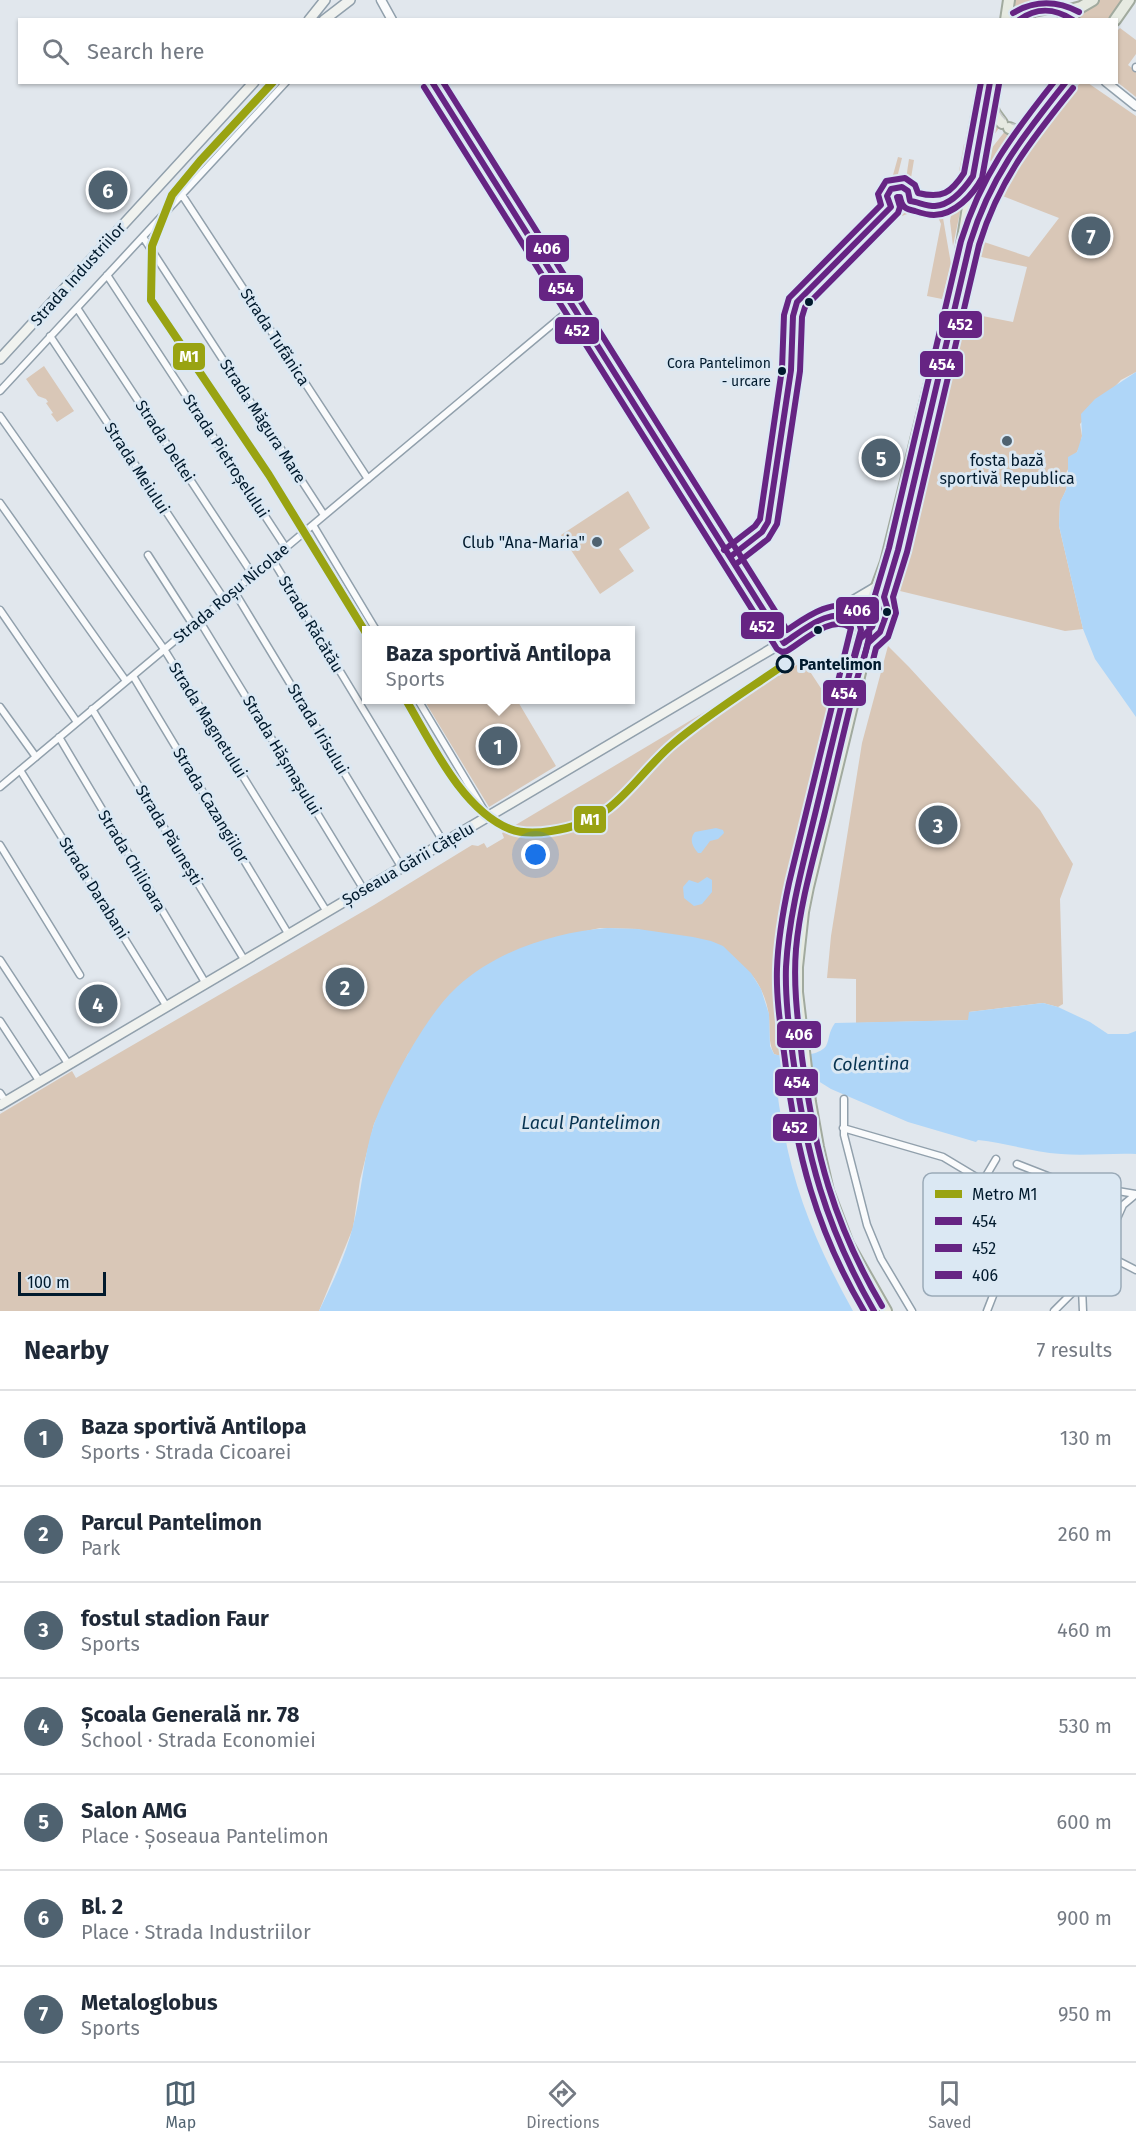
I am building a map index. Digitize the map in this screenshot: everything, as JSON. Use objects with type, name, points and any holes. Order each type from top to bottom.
[{"type":"main road","points":[[311,18],[325,0]]},
{"type":"main road","points":[[327,18],[350,0]]},
{"type":"main road","points":[[1006,18],[1009,0]]},
{"type":"main road","points":[[1035,0],[1071,18]]},
{"type":"main road","points":[[1061,12],[1093,0]]},
{"type":"main road","points":[[1116,18],[1129,0]]},
{"type":"main road","points":[[1021,18],[1029,12],[1049,8]]},
{"type":"main road","name":"Strada Industriilor","points":[[0,359],[252,84]]},
{"type":"main road","points":[[874,1311],[849,1269],[836,1241],[817,1188],[796,1028],[797,967],[803,912],[862,664],[890,576],[973,232],[990,187],[1002,164],[1064,84]]},
{"type":"main road","points":[[989,86],[994,112],[1005,125],[1018,132],[1027,132]]},
{"type":"main road","points":[[796,1028],[786,992],[786,966],[793,909],[861,630],[878,586],[892,537],[959,260],[989,86]]},
{"type":"main road","name":"Șoseaua Gării Cățelu","points":[[3,1103],[784,643],[878,586],[890,576]]},
{"type":"main road","points":[[878,586],[884,597]]},
{"type":"main road","points":[[828,616],[855,618],[861,630]]},
{"type":"main road","points":[[812,1148],[838,1222],[857,1264],[886,1311]]},
{"type":"street","points":[[381,0],[391,18]]},
{"type":"street","points":[[0,391],[284,84]]},
{"type":"street","points":[[433,84],[784,643]]},
{"type":"street","points":[[1109,84],[1136,105]]},
{"type":"street","name":"Strada Tufănica","points":[[182,195],[368,479]]},
{"type":"street","name":"Strada Măgura Mare","points":[[143,237],[324,515]]},
{"type":"street","name":"Strada Pietroșelului","points":[[107,275],[286,548]]},
{"type":"street","name":"Strada Deltei","points":[[76,308],[253,575]]},
{"type":"street","name":"Strada Roșu Nicolae","points":[[0,787],[573,308]]},
{"type":"street","name":"Strada Meiului","points":[[50,336],[224,599]]},
{"type":"street","name":"Strada Magnetului","points":[[0,416],[164,649],[327,912]]},
{"type":"street","points":[[0,503],[126,681]]},
{"type":"street","points":[[313,525],[374,626]]},
{"type":"street","name":"Strada Hășmașului","points":[[148,555],[196,622],[364,890]]},
{"type":"street","name":"Strada Răcătău","points":[[272,559],[444,843]]},
{"type":"street","name":"Strada Irisului","points":[[234,591],[402,868]]},
{"type":"street","points":[[0,610],[77,722]]},
{"type":"street","name":"Strada Cazangiilor","points":[[133,676],[289,935]]},
{"type":"street","points":[[421,704],[488,817]]},
{"type":"street","points":[[0,707],[36,757]]},
{"type":"street","name":"Strada Păunești","points":[[92,709],[245,961]]},
{"type":"street","name":"Strada Chilioara","points":[[59,737],[206,984]]},
{"type":"street","name":"Strada Darabani","points":[[20,770],[167,1007]]},
{"type":"street","points":[[0,845],[80,975]]},
{"type":"street","points":[[0,960],[69,1065]]},
{"type":"street","points":[[0,1021],[40,1082]]},
{"type":"street","points":[[0,1093],[3,1103]]},
{"type":"street","points":[[844,1100],[843,1128],[867,1225],[881,1259],[912,1311]]},
{"type":"street","points":[[843,1128],[943,1157],[970,1173]]},
{"type":"street","points":[[988,1173],[996,1160]]},
{"type":"street","points":[[1017,1164],[1040,1173]]},
{"type":"street","points":[[1121,1192],[1136,1195]]},
{"type":"street","points":[[1121,1209],[1123,1205],[1136,1195]]},
{"type":"street","points":[[1121,1261],[1135,1268]]},
{"type":"street","points":[[987,1311],[993,1296]]},
{"type":"street","points":[[1054,1311],[1067,1296]]},
{"type":"shaded area","points":[[1014,0],[1030,0],[1036,6],[1025,9],[1010,18]]},
{"type":"shaded area","points":[[1098,0],[1124,0],[1111,18],[1080,18],[1072,13]]},
{"type":"shaded area","points":[[1120,28],[1136,40],[1136,54],[1128,65],[1136,71],[1136,97],[1118,83],[1118,30]]},
{"type":"shaded area","name":"fosta bază sportivă Republica","points":[[1079,84],[1089,84],[1136,116],[1136,372],[1121,380],[1080,424],[1082,436],[1080,446],[1063,479],[1067,484],[1060,503],[1059,526],[1083,629],[1065,631],[900,591],[962,312],[1013,322],[1027,267],[977,256],[981,241],[1029,257],[1059,218],[1000,195],[1020,161]]},
{"type":"shaded area","points":[[981,86],[971,142],[965,141],[975,89]]},
{"type":"shaded area","points":[[994,120],[1001,125],[985,148],[978,179],[985,139]]},
{"type":"shaded area","points":[[1006,130],[1018,136],[1013,143],[1007,145],[995,162],[991,162],[989,158],[991,149]]},
{"type":"shaded area","points":[[964,144],[970,145],[965,181],[955,193]]},
{"type":"shaded area","points":[[898,157],[902,158],[897,178],[883,196],[881,212],[869,225],[867,220],[876,212],[879,192],[893,175]]},
{"type":"shaded area","points":[[909,159],[914,160],[910,184],[917,190],[917,193],[908,182]]},
{"type":"shaded area","points":[[988,164],[995,170],[973,218],[978,188]]},
{"type":"shaded area","points":[[896,191],[902,191],[907,199],[905,205],[896,207],[891,202],[891,196]]},
{"type":"shaded area","points":[[964,193],[953,246],[950,221],[953,202]]},
{"type":"shaded area","points":[[912,207],[937,213],[943,218],[951,264],[942,299],[927,296],[941,224],[937,215],[915,211],[902,216],[891,216],[876,232],[874,230],[890,213],[903,214]]},
{"type":"shaded area","points":[[796,322],[802,324],[796,370],[794,327]]},
{"type":"shaded area","points":[[44,366],[74,411],[57,422],[51,414],[53,413],[46,399],[38,396],[26,379]]},
{"type":"shaded area","name":"Club \"Ana-Maria\"","points":[[628,491],[650,528],[619,549],[634,571],[600,594],[561,535]]},
{"type":"shaded area","points":[[888,646],[1040,810],[1073,864],[1060,899],[1063,1004],[1058,1007],[1043,1003],[969,1012],[969,1020],[856,1023],[856,979],[827,978],[831,936],[862,743]]},
{"type":"shaded area","points":[[803,661],[832,705],[829,714],[834,720],[790,906],[789,1056],[774,1054],[764,997],[755,979],[746,970],[638,929],[600,928],[549,939],[408,1054],[374,1124],[360,1180],[353,1228],[319,1311],[0,1311],[0,1114],[72,1071],[76,1078],[374,905],[472,845],[478,846],[484,843],[487,848],[504,838],[502,833],[775,670],[779,676]]},
{"type":"shaded area","points":[[426,704],[519,704],[556,766],[489,807]]},
{"type":"water","points":[[1136,372],[1136,717],[1095,659],[1083,629],[1059,526],[1060,502],[1067,484],[1063,479],[1068,473],[1068,457],[1077,452],[1082,436],[1081,414],[1095,399]]},
{"type":"water","points":[[716,828],[723,830],[724,833],[718,839],[710,841],[701,853],[698,853],[692,842],[695,832]]},
{"type":"water","points":[[707,877],[712,880],[712,892],[702,904],[694,906],[684,898],[683,887],[689,880],[698,883]]},
{"type":"water","name":"Lacul Pantelimon","points":[[607,928],[638,929],[693,937],[723,946],[751,973],[761,989],[769,1014],[770,1046],[774,1054],[779,1055],[802,1056],[822,1050],[826,1046],[835,1023],[968,1020],[969,1012],[1043,1003],[1058,1007],[1090,1022],[1108,1034],[1128,1034],[1136,1031],[1136,1154],[1061,1154],[988,1141],[978,1140],[976,1142],[908,1122],[831,1089],[815,1079],[785,1078],[778,1085],[778,1097],[795,1178],[820,1246],[853,1311],[319,1311],[350,1237],[367,1149],[377,1117],[399,1070],[432,1015],[457,987],[473,974],[508,954],[547,939]]},
{"type":"tram line","points":[[1012,124],[1018,124],[1031,116],[1057,84]]},
{"type":"tram line","points":[[1001,85],[998,104],[1005,119]]},
{"type":"metro line","name":"M1","points":[[271,84],[172,195],[152,246],[151,300],[269,475],[362,626]]},
{"type":"metro line","name":"M1","points":[[408,704],[449,773],[477,807],[493,820],[515,831],[541,832],[574,826],[602,813],[618,801],[665,751],[687,733],[785,664]]},
{"type":"transit line","name":"406","points":[[1013,13],[1029,6],[1046,3],[1062,5],[1079,12]]},
{"type":"transit line","name":"454","points":[[1022,18],[1039,11],[1052,11],[1069,18]]},
{"type":"transit line","name":"454","points":[[433,84],[784,643],[810,625],[829,617],[849,617],[859,622],[861,630],[794,905],[786,978],[793,1058],[811,1158],[842,1249],[874,1311]]},
{"type":"transit line","name":"406","points":[[444,84],[787,630],[829,607],[848,606],[867,618],[869,631],[866,648],[804,899],[796,949],[795,977],[807,1093],[828,1187],[851,1246],[882,1306]]},
{"type":"transit line","name":"406","points":[[724,550],[755,526],[760,519],[782,369],[784,315],[789,298],[881,205],[878,194],[886,181],[905,178],[915,185],[918,193],[926,195],[940,195],[955,185],[964,173],[981,84]]},
{"type":"transit line","name":"454","points":[[730,557],[762,532],[768,522],[791,370],[793,316],[797,302],[891,207],[887,196],[891,189],[902,187],[908,191],[910,201],[935,206],[947,203],[962,191],[973,176],[990,84]]},
{"type":"transit line","name":"452","points":[[736,564],[768,539],[777,524],[800,371],[802,317],[805,307],[898,213],[900,207],[897,197],[900,197],[906,208],[934,215],[956,208],[974,191],[982,178],[999,84]]},
{"type":"transit line","name":"406","points":[[854,660],[860,639],[872,627],[879,610],[875,595],[889,548],[961,241],[978,196],[999,157],[1052,84]]},
{"type":"transit line","name":"454","points":[[863,662],[868,643],[880,632],[888,610],[884,597],[898,550],[970,243],[978,219],[1009,158],[1064,84]]},
{"type":"transit line","name":"452","points":[[424,87],[777,649],[782,652],[787,651],[826,626],[835,624],[851,628],[789,883],[780,936],[777,980],[779,1014],[790,1094],[802,1159],[833,1251],[864,1311]]},
{"type":"transit line","name":"452","points":[[872,664],[876,648],[888,637],[896,613],[893,597],[907,552],[979,245],[987,222],[1006,180],[1043,125],[1073,88]]},
{"type":"place","name":"Bl. 2","points":[[108,190]]},
{"type":"place","name":"Metaloglobus","points":[[1091,236]]},
{"type":"place","name":"Cora Pantelimon - urcare","points":[[782,371]]},
{"type":"place","name":"fosta bază sportivă Republica","points":[[1007,441]]},
{"type":"place","name":"Salon AMG","points":[[881,458]]},
{"type":"place","name":"Club \"Ana-Maria\"","points":[[597,542]]},
{"type":"place","name":"Pantelimon","points":[[785,664]]},
{"type":"place","name":"Baza sportivă Antilopa","points":[[498,746]]},
{"type":"place","name":"fostul stadion Faur","points":[[938,825]]},
{"type":"place","name":"Parcul Pantelimon","points":[[345,987]]},
{"type":"place","name":"Școala Generală nr. 78","points":[[98,1004]]},
{"type":"water label","name":"Colentina","points":[[871,1064]]}]
